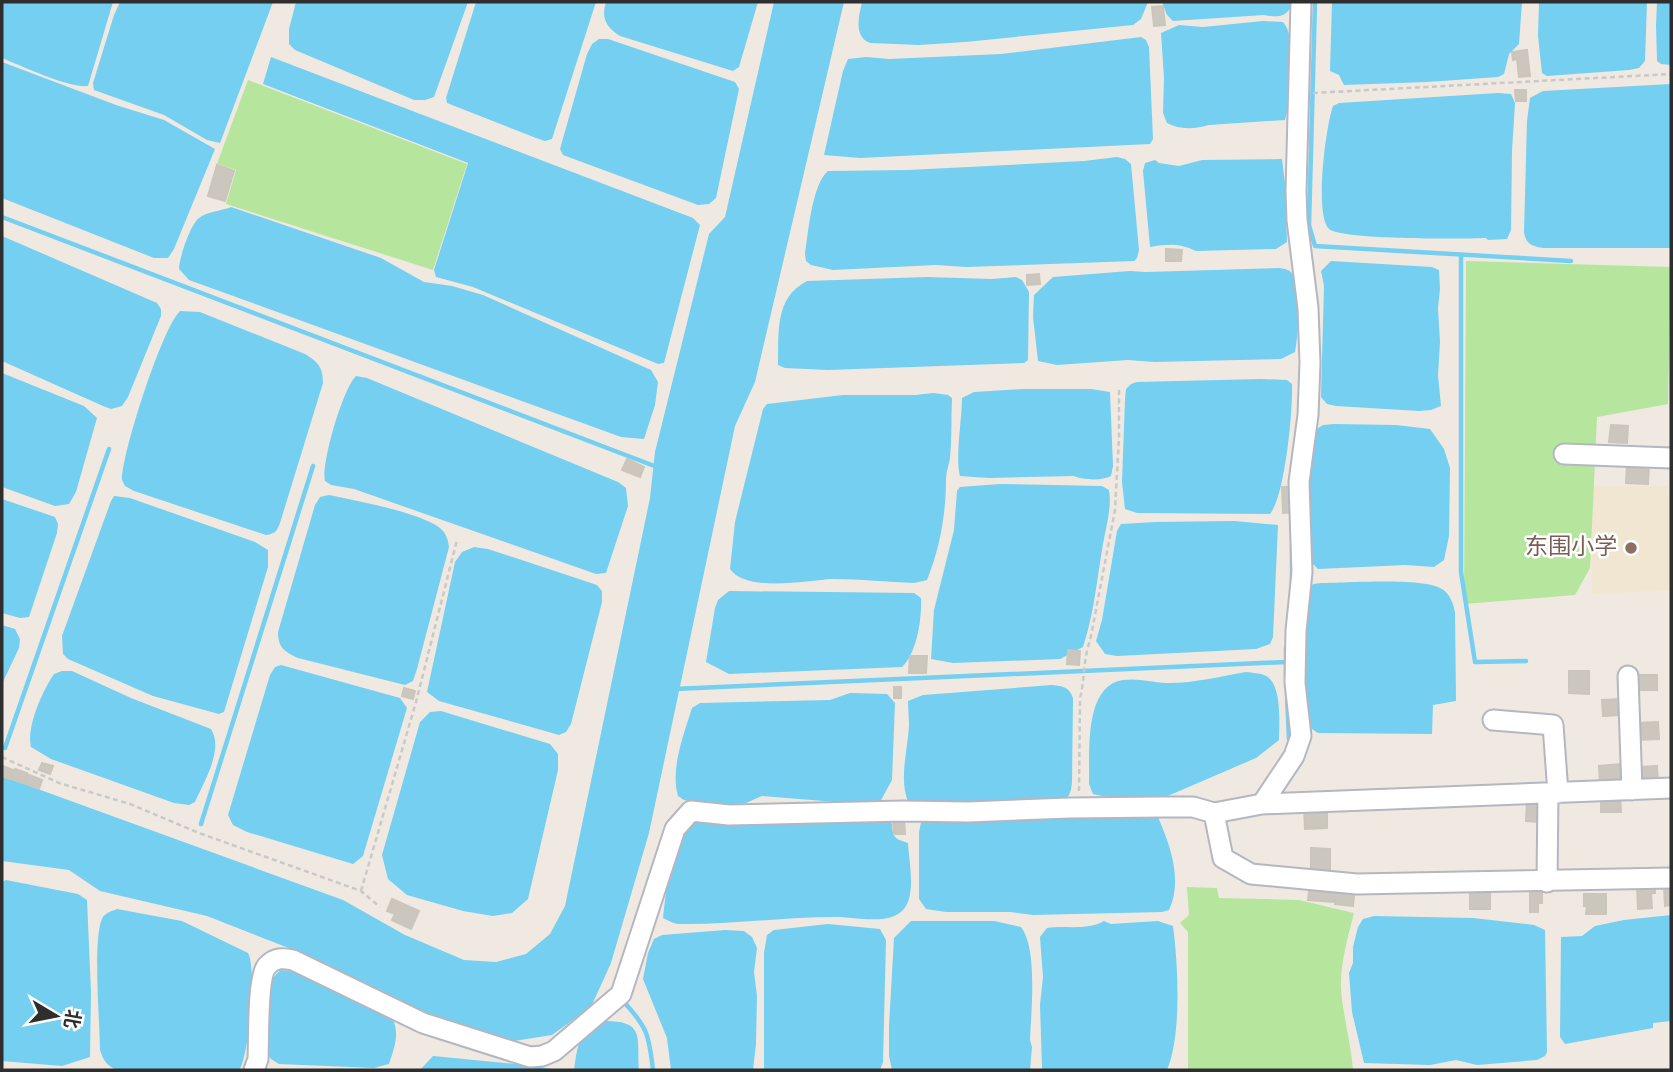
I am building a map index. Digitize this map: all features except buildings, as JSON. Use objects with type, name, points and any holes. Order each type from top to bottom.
[{"type":"street","points":[[1262,804],[1294,756],[1301,736],[1296,683],[1296,631],[1301,572],[1299,482],[1308,415],[1310,363],[1308,308],[1297,220],[1301,2]]},
{"type":"street","points":[[1564,454],[1671,458]]},
{"type":"street","points":[[1629,676],[1632,790]]},
{"type":"street","points":[[1493,720],[1553,725],[1553,793],[1547,882]]},
{"type":"street","points":[[254,1070],[258,1059],[261,978],[268,965],[283,958],[293,960],[423,1023],[530,1057],[554,1051],[621,994],[675,829],[691,811],[729,815],[1193,807],[1214,813],[1262,804],[1671,788]]},
{"type":"street","points":[[1214,813],[1223,858],[1251,874],[1357,884],[1671,878]]},
{"type":"path","points":[[1299,94],[1671,74]]},
{"type":"path","points":[[1079,808],[1080,698],[1085,653],[1090,641],[1115,510],[1119,387]]},
{"type":"path","points":[[361,891],[416,702],[457,540]]},
{"type":"path","points":[[2,757],[59,783],[130,804],[199,833],[361,891],[380,907]]},
{"type":"shaded area","name":"东围小学","points":[[1591,486],[1667,486],[1671,506],[1671,590],[1592,594]]},
{"type":"green space","points":[[248,80],[467,164],[433,270],[226,204],[236,170],[217,164]]},
{"type":"green space","points":[[1466,261],[1671,267],[1668,404],[1597,417],[1590,568],[1575,595],[1464,604]]},
{"type":"green space","points":[[1187,887],[1217,888],[1219,898],[1299,900],[1354,913],[1341,979],[1353,1070],[1188,1070],[1188,932],[1180,923],[1189,915]]},
{"type":"water","points":[[2,2],[113,2],[88,86],[57,80],[2,58]]},
{"type":"water","points":[[120,2],[273,2],[220,143],[207,140],[164,115],[94,90],[93,83]]},
{"type":"water","points":[[296,2],[468,2],[434,97],[414,100],[295,50],[289,44],[289,29]]},
{"type":"water","points":[[476,2],[596,2],[552,139],[545,141],[536,138],[447,103],[446,98]]},
{"type":"water","points":[[606,2],[758,2],[739,67],[733,71],[620,36],[606,22]]},
{"type":"water","points":[[774,2],[844,2],[755,382],[735,426],[649,833],[611,963],[591,1007],[552,1035],[514,1041],[419,1012],[309,956],[207,916],[100,891],[69,870],[2,861],[2,776],[343,900],[405,935],[464,960],[496,962],[526,954],[550,934],[565,906],[650,498],[655,452],[709,234],[725,217]]},
{"type":"water","points":[[862,2],[1148,2],[1141,19],[1133,25],[919,45],[870,43],[865,40],[858,25]]},
{"type":"water","points":[[1162,2],[1293,2],[1288,11],[1278,16],[1173,21],[1167,15]]},
{"type":"water","points":[[1332,2],[1522,2],[1519,44],[1509,54],[1504,74],[1498,77],[1344,85],[1339,75],[1330,71]]},
{"type":"water","points":[[1539,2],[1647,2],[1645,61],[1639,68],[1629,70],[1547,76],[1542,73],[1538,36]]},
{"type":"water","points":[[1657,2],[1671,2],[1671,65],[1657,61]]},
{"type":"water","points":[[1263,21],[1283,22],[1291,41],[1290,98],[1285,120],[1188,128],[1167,123],[1163,113],[1161,33],[1179,25],[1203,27]]},
{"type":"water","points":[[1141,37],[1149,47],[1153,139],[1150,144],[860,158],[824,155],[848,59],[1001,54]]},
{"type":"water","points":[[599,39],[608,39],[735,82],[739,89],[716,198],[709,204],[698,205],[563,155],[560,149],[587,54],[592,44]]},
{"type":"water","points":[[271,57],[693,218],[700,225],[664,363],[658,364],[473,287],[436,277],[434,270],[468,163],[263,84]]},
{"type":"water","points":[[2,62],[164,120],[215,149],[168,258],[154,258],[2,198]]},
{"type":"water","points":[[1671,84],[1671,248],[1543,248],[1530,244],[1524,232],[1530,98],[1543,91]]},
{"type":"water","points":[[1511,94],[1515,103],[1511,230],[1507,239],[1379,237],[1339,233],[1329,229],[1322,207],[1322,189],[1327,131],[1333,106],[1339,103]]},
{"type":"water","points":[[1117,157],[1131,164],[1139,250],[1134,261],[833,270],[811,265],[806,261],[814,198],[828,171],[908,170]]},
{"type":"water","points":[[1282,159],[1287,242],[1276,249],[1196,251],[1173,245],[1150,247],[1143,171],[1145,163],[1155,160],[1179,166],[1202,160]]},
{"type":"water","points":[[231,207],[381,258],[424,282],[452,286],[483,295],[651,370],[658,382],[655,405],[644,439],[621,437],[189,280],[179,269],[192,228],[202,216]]},
{"type":"water","points":[[2,236],[157,303],[161,316],[122,406],[111,409],[2,361]]},
{"type":"water","points":[[1331,261],[1432,267],[1439,270],[1438,375],[1441,406],[1419,411],[1336,406],[1327,404],[1321,397],[1324,286],[1321,271]]},
{"type":"water","points":[[1289,270],[1293,275],[1299,301],[1295,352],[1281,359],[1154,362],[1128,360],[1057,365],[1038,361],[1033,317],[1034,295],[1053,277],[1130,271]]},
{"type":"water","points":[[1016,277],[1022,280],[1029,292],[1028,360],[1024,363],[828,370],[785,368],[778,365],[779,329],[784,307],[796,288],[807,281]]},
{"type":"water","points":[[180,311],[200,312],[305,354],[321,369],[323,383],[280,523],[272,534],[266,535],[134,491],[125,486],[122,480],[144,392],[163,341]]},
{"type":"water","points":[[2,373],[84,406],[97,418],[76,492],[69,504],[55,506],[2,487]]},
{"type":"water","points":[[356,376],[367,378],[618,482],[626,488],[628,506],[606,573],[596,574],[325,481],[326,459],[334,427],[345,395]]},
{"type":"water","points":[[1287,380],[1292,384],[1284,472],[1270,514],[1137,513],[1125,509],[1122,482],[1125,399],[1126,389],[1131,384]]},
{"type":"water","points":[[1091,389],[1110,392],[1113,466],[1111,476],[1092,479],[1074,476],[960,476],[958,449],[962,398],[974,392]]},
{"type":"water","points":[[933,393],[952,398],[951,443],[941,531],[927,580],[914,583],[833,579],[763,583],[738,576],[730,569],[735,522],[763,409],[767,404],[843,395]]},
{"type":"water","points":[[1323,425],[1396,425],[1430,429],[1444,449],[1450,468],[1449,536],[1444,560],[1434,567],[1405,565],[1318,569],[1309,560],[1306,490],[1315,430]]},
{"type":"water","points":[[1000,484],[1102,486],[1109,490],[1110,503],[1093,609],[1083,647],[1060,659],[953,663],[931,659],[934,610],[954,530],[957,491],[960,487]]},
{"type":"water","points":[[329,495],[418,517],[440,528],[446,536],[449,547],[417,669],[413,681],[405,685],[298,658],[286,651],[279,642],[278,632],[315,505],[320,497]]},
{"type":"water","points":[[114,496],[130,498],[255,542],[268,550],[268,567],[224,712],[219,714],[153,696],[68,659],[63,654],[62,636]]},
{"type":"water","points":[[2,499],[55,517],[58,524],[29,617],[20,618],[2,613]]},
{"type":"water","points":[[1234,521],[1278,525],[1273,637],[1270,644],[1256,649],[1117,656],[1105,654],[1096,641],[1117,531],[1121,524]]},
{"type":"water","points":[[474,547],[488,549],[597,585],[602,591],[602,602],[571,724],[566,732],[559,735],[439,701],[427,692],[455,562],[462,552]]},
{"type":"water","points":[[1419,583],[1442,589],[1449,596],[1455,612],[1456,701],[1433,705],[1432,734],[1318,733],[1309,727],[1302,686],[1308,590],[1313,584]]},
{"type":"water","points":[[729,591],[914,593],[921,598],[918,635],[902,667],[729,674],[706,662],[715,608],[718,600]]},
{"type":"water","points":[[2,625],[15,629],[20,639],[19,648],[2,684]]},
{"type":"water","points":[[281,665],[400,698],[407,708],[363,856],[353,864],[247,832],[233,825],[228,815],[270,675],[275,667]]},
{"type":"water","points":[[72,671],[131,698],[211,729],[214,756],[195,802],[189,805],[174,803],[51,759],[31,747],[33,719],[45,689],[54,674]]},
{"type":"water","points":[[1246,672],[1264,675],[1274,686],[1279,704],[1279,740],[1256,758],[1163,798],[1107,797],[1093,794],[1089,784],[1091,723],[1101,695],[1110,685],[1123,680],[1185,682]]},
{"type":"water","points":[[1052,685],[1070,691],[1073,698],[1072,782],[1066,799],[1060,802],[909,804],[904,785],[909,725],[908,701],[923,695]]},
{"type":"water","points":[[850,693],[887,694],[895,703],[892,780],[880,802],[849,803],[762,796],[746,803],[725,805],[698,803],[678,796],[676,775],[679,752],[692,708],[700,703],[830,700]]},
{"type":"water","points":[[441,711],[550,744],[558,754],[558,770],[528,899],[512,913],[493,916],[463,911],[407,895],[388,879],[382,855],[420,722],[430,712]]},
{"type":"water","points":[[1158,817],[1173,863],[1175,887],[1169,910],[1033,915],[1010,912],[946,912],[926,909],[919,899],[919,832],[921,823],[927,820]]},
{"type":"water","points":[[888,820],[896,837],[908,843],[910,869],[911,888],[907,905],[895,916],[878,919],[814,917],[698,924],[678,924],[663,918],[668,874],[684,830],[695,821]]},
{"type":"water","points":[[6,880],[78,894],[87,900],[91,992],[90,1057],[62,1066],[2,1061],[2,882]]},
{"type":"water","points":[[117,909],[182,921],[248,953],[252,975],[251,1011],[240,1069],[117,1070],[106,1062],[100,1050],[98,942],[103,917]]},
{"type":"water","points":[[1671,915],[1671,1021],[1653,1023],[1653,1028],[1565,1044],[1560,1037],[1561,937],[1582,936],[1595,926],[1624,920]]},
{"type":"water","points":[[1374,916],[1473,918],[1534,925],[1545,930],[1545,1056],[1537,1060],[1477,1065],[1456,1060],[1430,1065],[1364,1063],[1352,1012],[1349,973],[1358,927],[1363,919]]},
{"type":"water","points":[[911,921],[994,921],[1021,927],[1030,950],[1032,965],[1030,1070],[892,1070],[889,1026],[894,938]]},
{"type":"water","points":[[1104,921],[1111,924],[1158,921],[1173,926],[1177,1019],[1167,1070],[1042,1068],[1040,1005],[1043,977],[1040,937],[1047,928],[1084,927]]},
{"type":"water","points":[[828,924],[880,929],[886,940],[883,1062],[880,1070],[764,1070],[764,953],[767,935],[774,930]]},
{"type":"water","points":[[744,931],[752,937],[757,948],[754,972],[757,996],[753,1070],[671,1070],[667,1038],[643,979],[648,953],[654,939],[662,935]]},
{"type":"water","points":[[281,970],[319,982],[391,1016],[396,1034],[389,1064],[374,1068],[279,1064],[271,1059],[267,1053],[268,997],[274,977]]},
{"type":"water","points":[[604,1021],[626,1024],[633,1028],[638,1040],[639,1070],[574,1070],[584,1036]]},
{"type":"water","points":[[433,1056],[536,1066],[555,1070],[420,1070]]},
{"type":"waterway","points":[[1315,2],[1309,225],[1315,246],[1571,261]]},
{"type":"waterway","points":[[2,217],[657,467]]},
{"type":"waterway","points":[[1461,255],[1461,572],[1475,662],[1526,661]]},
{"type":"waterway","points":[[5,748],[109,449]]},
{"type":"waterway","points":[[201,824],[313,466]]},
{"type":"waterway","points":[[1292,547],[1292,584]]},
{"type":"waterway","points":[[1286,648],[1286,675]]},
{"type":"waterway","points":[[674,689],[1285,662]]},
{"type":"waterway","points":[[1287,694],[1289,739]]},
{"type":"waterway","points":[[623,1001],[646,1032],[653,1070]]},
{"type":"place","name":"东围小学","points":[[1631,548]]}]
